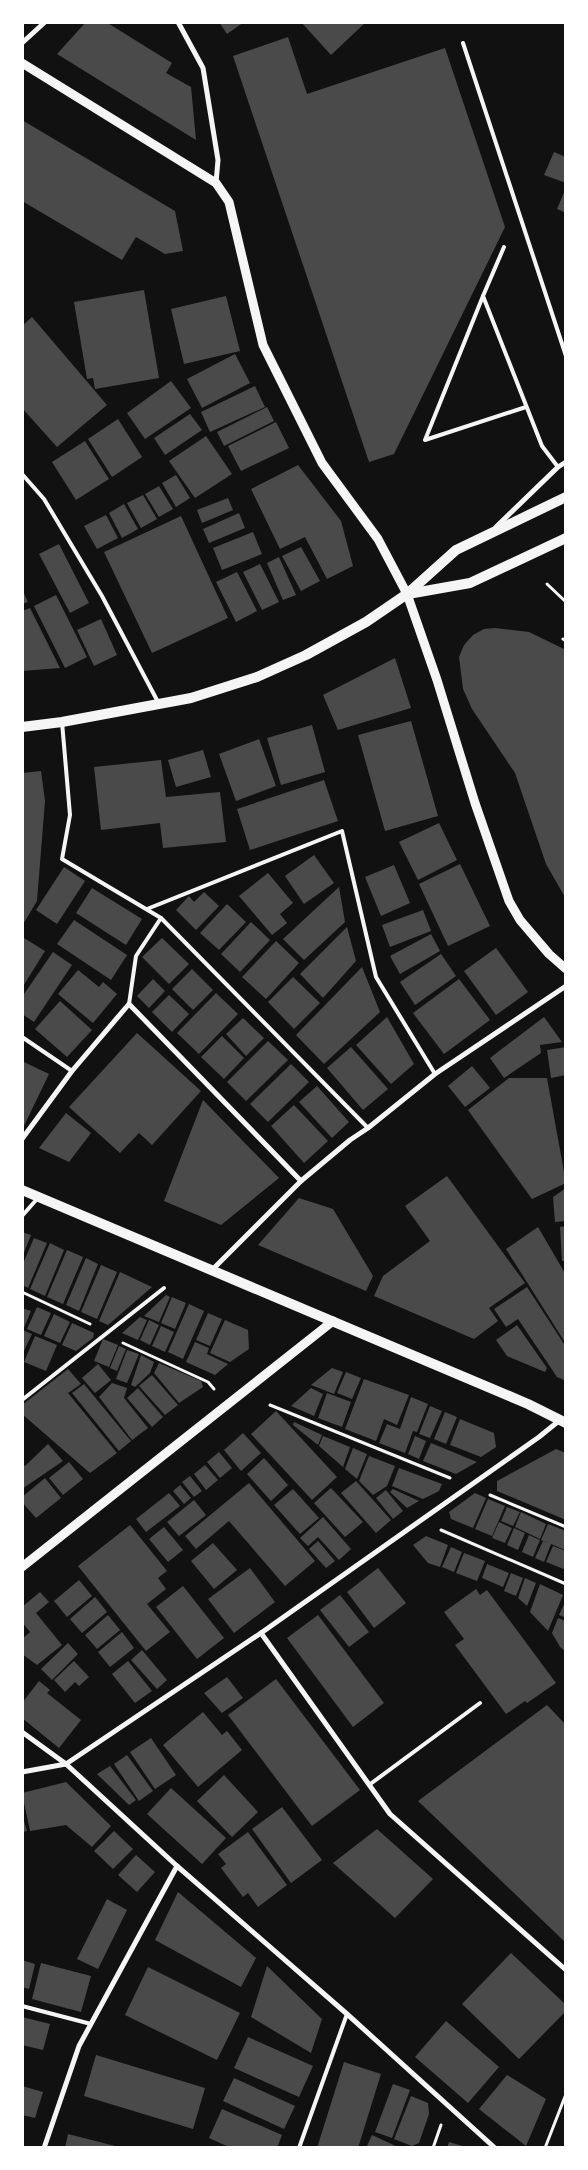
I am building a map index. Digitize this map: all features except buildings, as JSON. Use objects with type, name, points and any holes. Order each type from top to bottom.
[{"type":"main road","points":[[22,727],[62,722],[191,698],[257,676],[298,659],[366,622],[407,594],[456,550],[566,497]]},
{"type":"main road","points":[[407,594],[470,583],[566,538]]},
{"type":"main road","points":[[22,1190],[528,1404],[563,1422]]},
{"type":"street","points":[[22,43],[44,22]]},
{"type":"street","points":[[178,22],[203,68],[218,160],[216,182]]},
{"type":"street","points":[[22,63],[216,182],[229,202],[262,345],[322,463],[378,539],[407,594],[509,901],[520,920],[549,954],[566,969]]},
{"type":"street","points":[[488,534],[558,467],[566,462]]},
{"type":"street","points":[[212,1271],[301,1180],[350,1140],[368,1128],[435,1074],[566,986]]},
{"type":"street","points":[[22,1139],[72,1071],[129,1004],[301,1180]]},
{"type":"street","points":[[22,1567],[333,1321]]},
{"type":"street","points":[[22,1772],[66,1764],[563,1422]]},
{"type":"street","points":[[260,1632],[390,1814],[566,1970]]},
{"type":"street","points":[[22,1732],[66,1764],[177,1866],[347,2014],[495,2148]]},
{"type":"street","points":[[44,2148],[79,2046],[177,1866]]},
{"type":"lane","points":[[463,42],[566,356]]},
{"type":"lane","points":[[504,247],[425,440],[526,407]]},
{"type":"lane","points":[[483,296],[542,446],[558,467]]},
{"type":"lane","points":[[22,474],[44,499],[97,588],[159,704]]},
{"type":"lane","points":[[62,722],[70,815],[62,859],[160,918],[368,1128]]},
{"type":"lane","points":[[147,909],[342,831],[376,977],[435,1074]]},
{"type":"lane","points":[[129,1004],[136,956],[160,918]]},
{"type":"lane","points":[[22,1037],[72,1071]]},
{"type":"lane","points":[[22,1216],[38,1197]]},
{"type":"lane","points":[[22,1400],[164,1288]]},
{"type":"lane","points":[[369,1785],[480,1703]]},
{"type":"lane","points":[[22,2006],[91,2024]]},
{"type":"lane","points":[[299,2148],[347,2014]]},
{"type":"path","points":[[547,584],[566,602]]},
{"type":"path","points":[[270,1405],[566,1527]]},
{"type":"path","points":[[420,1521],[566,1584]]},
{"type":"path","points":[[545,2148],[566,2094]]}]
